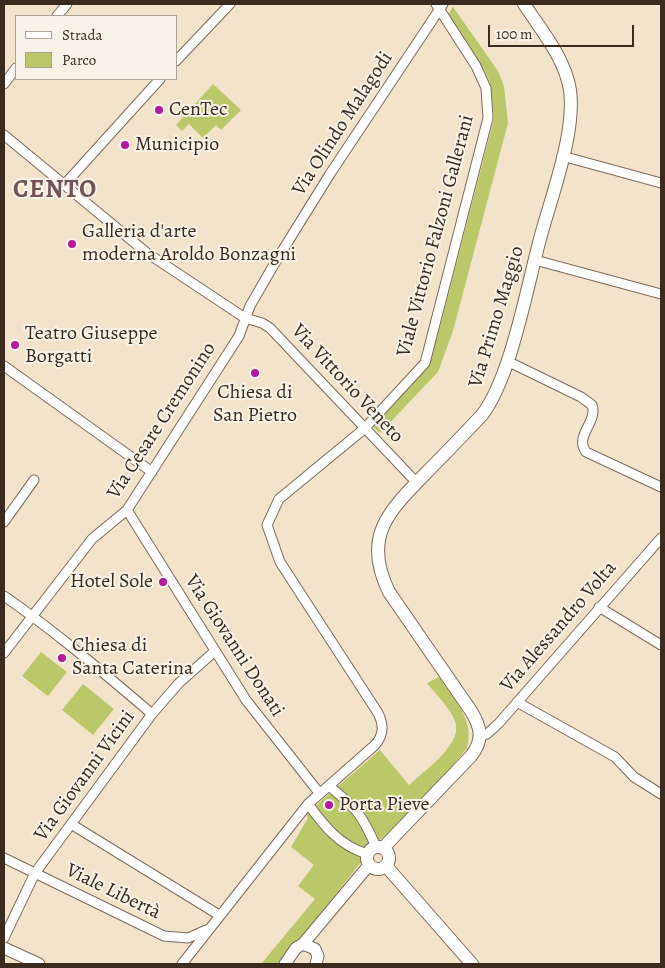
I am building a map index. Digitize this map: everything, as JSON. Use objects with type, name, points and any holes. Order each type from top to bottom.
[{"type":"main road","name":"Via Primo Maggio","points":[[480,736],[479,726],[474,716],[399,609],[380,571],[379,548],[383,524],[392,509],[488,408],[507,361],[535,260],[562,156],[570,115],[568,81],[550,42],[524,4]]},
{"type":"main road","points":[[374,853],[470,756],[478,746],[480,736]]},
{"type":"main road","points":[[374,853],[390,856],[386,866],[379,869],[374,853]]},
{"type":"main road","points":[[386,866],[472,964]]},
{"type":"street","points":[[58,15],[67,4]]},
{"type":"street","points":[[178,59],[230,4]]},
{"type":"street","name":"Via Olindo Malagodi","points":[[245,318],[276,261],[330,174],[439,6]]},
{"type":"street","name":"Viale Vittorio Falzoni Gallerani","points":[[329,786],[379,740],[383,731],[382,722],[280,562],[267,526],[279,499],[364,428],[425,363],[488,118],[486,88],[476,66],[439,6]]},
{"type":"street","points":[[4,84],[15,69]]},
{"type":"street","points":[[65,184],[159,80]]},
{"type":"street","name":"Via Vittorio Veneto","points":[[4,135],[148,253],[245,318],[262,323],[270,328],[417,483]]},
{"type":"street","points":[[562,156],[661,183]]},
{"type":"street","points":[[535,260],[661,294]]},
{"type":"street","name":"Via Cesare Cremonino","points":[[4,653],[97,533],[128,510],[239,336],[245,318]]},
{"type":"street","points":[[507,361],[588,401],[594,410],[582,441],[582,447],[586,452],[661,487]]},
{"type":"street","points":[[4,366],[152,472]]},
{"type":"street","points":[[4,522],[34,480]]},
{"type":"street","name":"Via Giovanni Donati","points":[[128,510],[258,717],[320,794]]},
{"type":"street","name":"Via Alessandro Volta","points":[[480,736],[492,730],[661,538]]},
{"type":"street","points":[[4,596],[32,616],[152,714]]},
{"type":"street","points":[[600,607],[661,645]]},
{"type":"street","name":"Via Giovanni Vicini","points":[[4,946],[35,873],[152,714],[179,683],[215,651]]},
{"type":"street","points":[[517,702],[615,757],[622,762],[634,778],[661,794]]},
{"type":"street","points":[[182,964],[308,804],[329,786],[352,804],[367,823],[374,853]]},
{"type":"street","points":[[308,804],[329,833],[344,845],[374,853]]},
{"type":"street","points":[[72,824],[219,915]]},
{"type":"street","points":[[290,961],[296,948],[303,944],[320,924],[374,853]]},
{"type":"street","name":"Viale Libertà","points":[[4,858],[164,936],[188,938],[209,929]]},
{"type":"street","points":[[316,964],[318,956],[315,949],[320,924]]},
{"type":"street","points":[[303,944],[315,949]]},
{"type":"street","points":[[4,946],[38,964]]},
{"type":"green space","points":[[453,7],[498,71],[504,86],[508,123],[453,331],[438,372],[380,433],[371,425],[425,367],[440,327],[494,119],[490,82],[482,66],[447,16]]},
{"type":"green space","points":[[213,84],[241,110],[221,130],[216,125],[203,138],[189,124],[182,131],[176,125]]},
{"type":"green space","points":[[41,652],[67,672],[48,696],[22,676]]},
{"type":"green space","points":[[439,677],[457,702],[466,719],[469,738],[467,748],[450,769],[370,849],[281,964],[261,964],[315,899],[298,886],[314,865],[291,847],[308,818],[306,814],[380,750],[409,785],[447,750],[456,733],[456,725],[448,708],[427,683]]},
{"type":"green space","points":[[83,684],[114,709],[93,735],[62,710]]},
{"type":"place","name":"CenTec","points":[[159,110]]},
{"type":"place","name":"Municipio","points":[[125,145]]},
{"type":"place","name":"Galleria d'arte moderna Aroldo Bonzagni","points":[[72,244]]},
{"type":"place","name":"Teatro Giuseppe Borgatti","points":[[15,345]]},
{"type":"place","name":"Chiesa di San Pietro","points":[[255,373]]},
{"type":"place","name":"Hotel Sole","points":[[163,582]]},
{"type":"place","name":"Chiesa di Santa Caterina","points":[[62,658]]},
{"type":"place","name":"Porta Pieve","points":[[329,805]]},
{"type":"district","name":"CENTO","points":[[55,191]]}]
